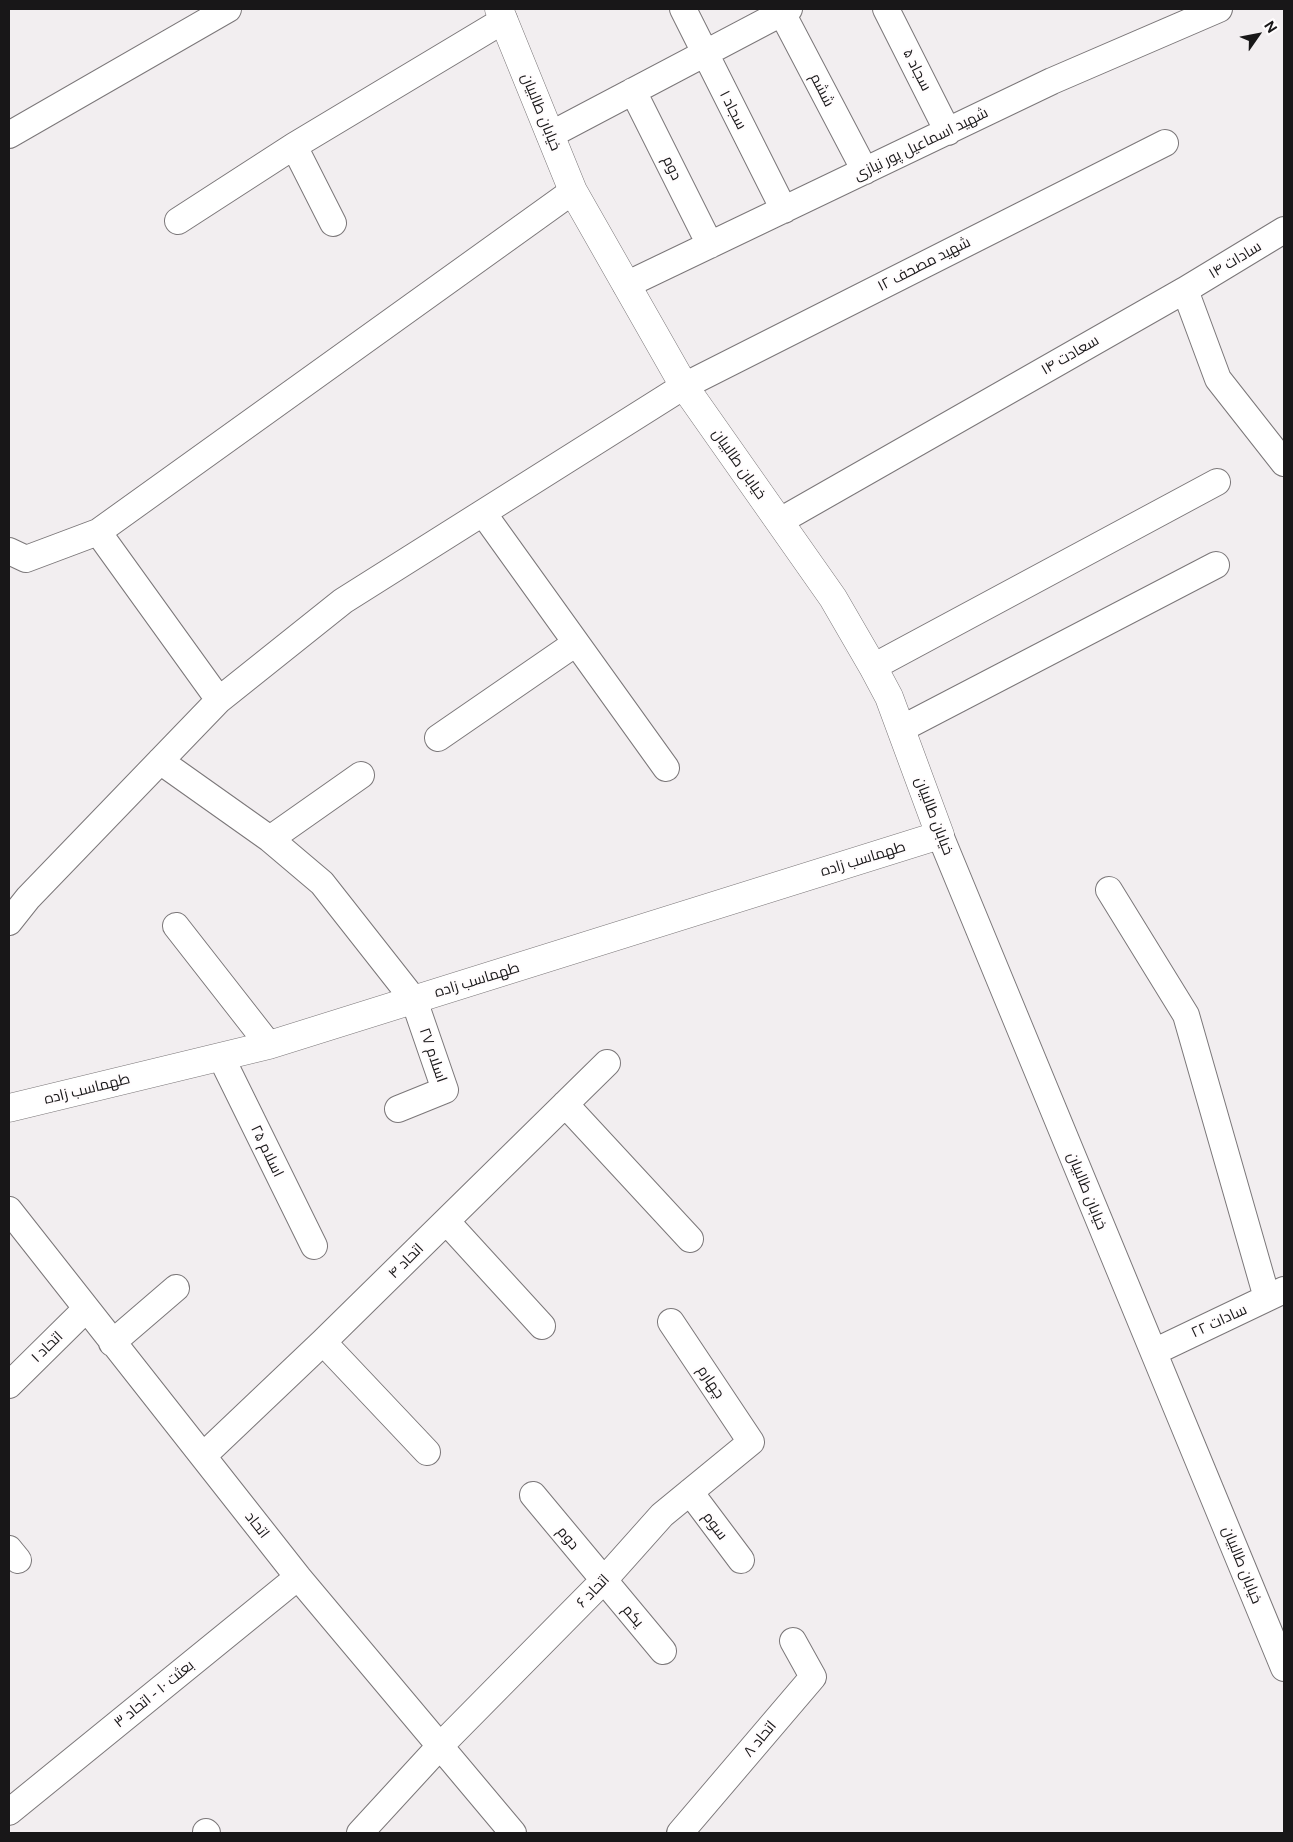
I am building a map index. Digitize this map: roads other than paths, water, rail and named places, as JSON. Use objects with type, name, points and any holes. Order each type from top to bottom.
[{"type":"main road","name":"خیابان طالبیان","points":[[502,14],[573,191],[626,285],[684,386],[833,598],[890,697],[940,835]]},
{"type":"main road","name":"طهماسب زاده","points":[[9,1108],[269,1045],[940,835]]},
{"type":"street","points":[[9,135],[228,9]]},
{"type":"street","name":"سجاد ۱","points":[[683,9],[784,210]]},
{"type":"street","name":"سجاد ۵","points":[[886,9],[948,132]]},
{"type":"street","name":"شهید اسماعیل پور نیازی","points":[[626,285],[1052,81],[1219,9]]},
{"type":"street","points":[[550,135],[784,10]]},
{"type":"street","name":"ششم","points":[[784,10],[865,171]]},
{"type":"street","points":[[178,221],[502,14]]},
{"type":"street","name":"دوم","points":[[633,91],[710,245]]},
{"type":"street","name":"شهید مصحف ۱۲","points":[[9,922],[28,898],[220,700],[343,601],[684,386],[1165,143]]},
{"type":"street","points":[[294,146],[333,223]]},
{"type":"street","points":[[9,551],[26,559],[98,532],[573,191]]},
{"type":"street","name":"سادات ۱۴","points":[[1186,290],[1284,230]]},
{"type":"street","points":[[1186,290],[1218,379],[1284,463]]},
{"type":"street","name":"سعادت ۱۴","points":[[780,522],[1186,290]]},
{"type":"street","points":[[872,667],[1217,482]]},
{"type":"street","points":[[483,513],[666,768]]},
{"type":"street","points":[[98,532],[220,700]]},
{"type":"street","points":[[901,729],[1216,565]]},
{"type":"street","points":[[438,738],[576,643]]},
{"type":"street","points":[[160,761],[270,840],[322,884],[414,1000]]},
{"type":"street","points":[[270,840],[360,775]]},
{"type":"street","name":"خیابان طالبیان","points":[[940,835],[1284,1668]]},
{"type":"street","points":[[1109,890],[1186,1016],[1276,1294]]},
{"type":"street","points":[[176,926],[269,1045]]},
{"type":"street","name":"اسلام ۲۷","points":[[398,1109],[445,1090],[414,1000]]},
{"type":"street","name":"اسلام ۲۵","points":[[221,1057],[314,1246]]},
{"type":"street","name":"اتحاد ۴","points":[[203,1456],[323,1342],[606,1063]]},
{"type":"street","points":[[565,1104],[690,1240]]},
{"type":"street","name":"اتحاد","points":[[9,1210],[298,1577],[440,1746],[500,1829]]},
{"type":"street","points":[[446,1221],[542,1326]]},
{"type":"street","points":[[112,1343],[176,1288]]},
{"type":"street","name":"سادات ۲۲","points":[[1154,1352],[1276,1294]]},
{"type":"street","name":"اتحاد ۱","points":[[9,1385],[86,1309]]},
{"type":"street","name":"چهارم","points":[[671,1322],[751,1442]]},
{"type":"street","points":[[323,1342],[427,1452]]},
{"type":"street","name":"اتحاد ۶","points":[[360,1833],[440,1746],[604,1580],[662,1515],[751,1442]]},
{"type":"street","name":"سوم","points":[[690,1492],[741,1560]]},
{"type":"street","name":"دوم","points":[[533,1494],[604,1580]]},
{"type":"street","name":"بعثت ۱۰ - اتحاد ۳","points":[[9,1812],[298,1577]]},
{"type":"street","name":"یکم","points":[[604,1580],[663,1651]]},
{"type":"street","name":"اتحاد ۸","points":[[680,1833],[813,1676],[794,1641]]}]
